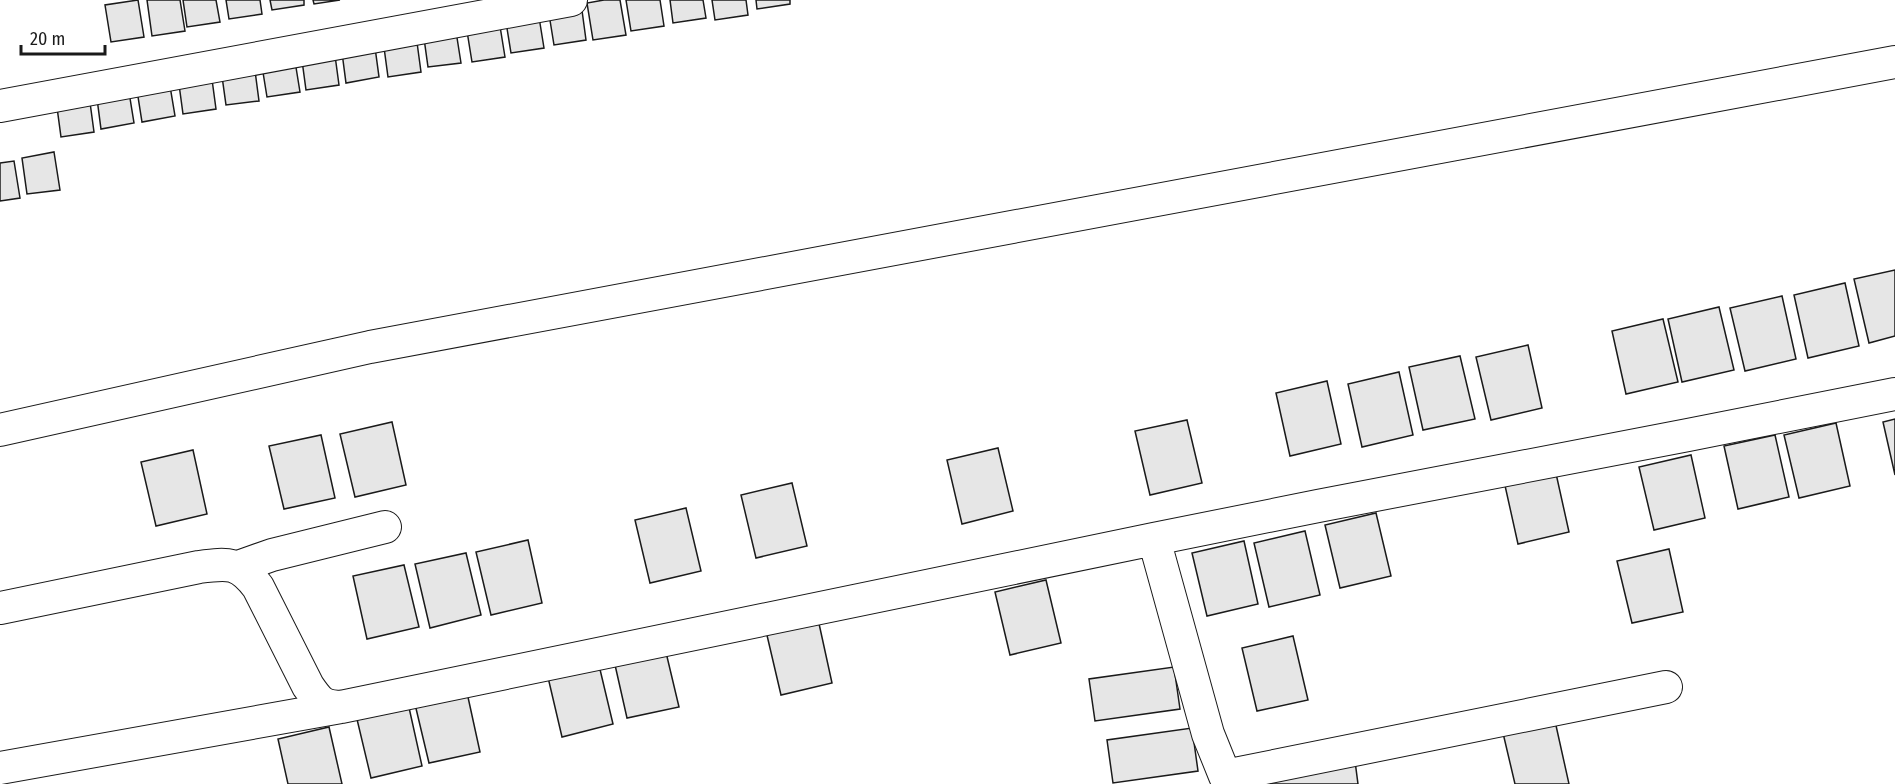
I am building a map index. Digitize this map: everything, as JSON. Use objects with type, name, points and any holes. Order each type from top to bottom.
[{"type":"street","points":[[0,106],[571,0]]},
{"type":"street","points":[[0,430],[370,347],[1895,62]]},
{"type":"street","points":[[0,768],[341,707],[1155,539],[1895,394]]},
{"type":"street","points":[[0,608],[199,567],[220,564],[238,567],[272,555],[385,527]]},
{"type":"street","points":[[1155,539],[1208,734],[1226,780],[1666,687]]},
{"type":"street","points":[[238,567],[258,587],[315,697],[326,706],[341,707]]},
{"type":"building","points":[[138,0],[144,37],[111,42],[105,5]]},
{"type":"building","points":[[147,0],[180,0],[185,31],[152,36]]},
{"type":"building","points":[[183,0],[216,0],[220,22],[187,27]]},
{"type":"building","points":[[226,0],[260,0],[262,14],[229,19]]},
{"type":"building","points":[[270,0],[304,0],[304,5],[272,10]]},
{"type":"building","points":[[313,0],[340,0],[314,4]]},
{"type":"building","points":[[620,0],[626,35],[593,40],[587,3]]},
{"type":"building","points":[[626,0],[660,0],[664,26],[631,31]]},
{"type":"building","points":[[670,0],[703,0],[706,18],[673,23]]},
{"type":"building","points":[[712,0],[746,0],[748,15],[715,20]]},
{"type":"building","points":[[756,0],[790,0],[790,4],[757,9]]},
{"type":"building","points":[[581,3],[586,40],[554,45],[548,8]]},
{"type":"building","points":[[538,11],[544,48],[511,53],[505,16]]},
{"type":"building","points":[[499,20],[505,57],[472,62],[466,25]]},
{"type":"building","points":[[455,25],[461,63],[428,67],[423,31]]},
{"type":"building","points":[[416,35],[421,72],[388,77],[383,40]]},
{"type":"building","points":[[374,40],[379,77],[346,83],[341,45]]},
{"type":"building","points":[[334,48],[339,85],[306,90],[301,53]]},
{"type":"building","points":[[294,55],[300,92],[267,97],[261,60]]},
{"type":"building","points":[[254,63],[259,101],[226,105],[221,69]]},
{"type":"building","points":[[211,72],[216,109],[183,114],[178,77]]},
{"type":"building","points":[[169,80],[175,116],[142,122],[136,84]]},
{"type":"building","points":[[128,86],[134,123],[101,129],[96,91]]},
{"type":"building","points":[[89,95],[94,132],[61,137],[56,100]]},
{"type":"building","points":[[54,152],[60,190],[27,194],[22,158]]},
{"type":"building","points":[[14,161],[20,198],[0,201],[0,163]]},
{"type":"building","points":[[1895,270],[1895,336],[1869,343],[1854,279]]},
{"type":"building","points":[[1845,283],[1859,346],[1808,358],[1794,295]]},
{"type":"building","points":[[1782,296],[1796,359],[1745,371],[1730,308]]},
{"type":"building","points":[[1719,307],[1734,370],[1682,382],[1668,319]]},
{"type":"building","points":[[1663,319],[1678,382],[1626,394],[1612,331]]},
{"type":"building","points":[[1528,345],[1542,408],[1491,420],[1476,357]]},
{"type":"building","points":[[1460,356],[1475,419],[1423,430],[1409,367]]},
{"type":"building","points":[[1399,372],[1413,435],[1362,447],[1348,384]]},
{"type":"building","points":[[1327,381],[1341,444],[1290,456],[1276,393]]},
{"type":"building","points":[[1895,419],[1895,475],[1883,422]]},
{"type":"building","points":[[1187,420],[1202,483],[1150,495],[1135,431]]},
{"type":"building","points":[[392,422],[406,485],[355,497],[340,434]]},
{"type":"building","points":[[1836,423],[1850,486],[1799,498],[1784,435]]},
{"type":"building","points":[[321,435],[335,498],[284,509],[269,446]]},
{"type":"building","points":[[1775,435],[1789,497],[1738,509],[1724,446]]},
{"type":"building","points":[[998,448],[1013,511],[962,524],[947,460]]},
{"type":"building","points":[[193,450],[207,514],[156,526],[141,462]]},
{"type":"building","points":[[1691,455],[1705,518],[1654,530],[1639,467]]},
{"type":"building","points":[[1555,469],[1569,532],[1518,544],[1504,481]]},
{"type":"building","points":[[792,483],[807,546],[756,558],[741,495]]},
{"type":"building","points":[[686,508],[701,571],[650,583],[635,520]]},
{"type":"building","points":[[1376,513],[1391,576],[1340,588],[1325,525]]},
{"type":"building","points":[[1305,531],[1320,595],[1269,607],[1254,543]]},
{"type":"building","points":[[528,540],[542,603],[491,615],[476,552]]},
{"type":"building","points":[[1244,541],[1258,604],[1207,616],[1192,553]]},
{"type":"building","points":[[1669,549],[1683,612],[1632,623],[1617,561]]},
{"type":"building","points":[[466,553],[481,615],[430,628],[415,564]]},
{"type":"building","points":[[404,565],[419,627],[367,639],[353,576]]},
{"type":"building","points":[[1046,580],[1061,643],[1010,655],[995,592]]},
{"type":"building","points":[[818,619],[832,683],[781,695],[766,631]]},
{"type":"building","points":[[1293,636],[1308,700],[1257,711],[1242,648]]},
{"type":"building","points":[[664,644],[679,707],[627,718],[613,656]]},
{"type":"building","points":[[598,661],[613,724],[562,737],[547,673]]},
{"type":"building","points":[[1174,667],[1180,709],[1095,721],[1089,679]]},
{"type":"building","points":[[466,688],[480,752],[429,763],[414,700]]},
{"type":"building","points":[[408,703],[422,766],[371,778],[356,715]]},
{"type":"building","points":[[1555,721],[1569,784],[1515,784],[1503,733]]},
{"type":"building","points":[[329,727],[342,784],[288,784],[278,739]]},
{"type":"building","points":[[1192,728],[1198,771],[1113,783],[1107,740]]},
{"type":"building","points":[[1355,761],[1358,784],[1272,784],[1270,773]]}]
